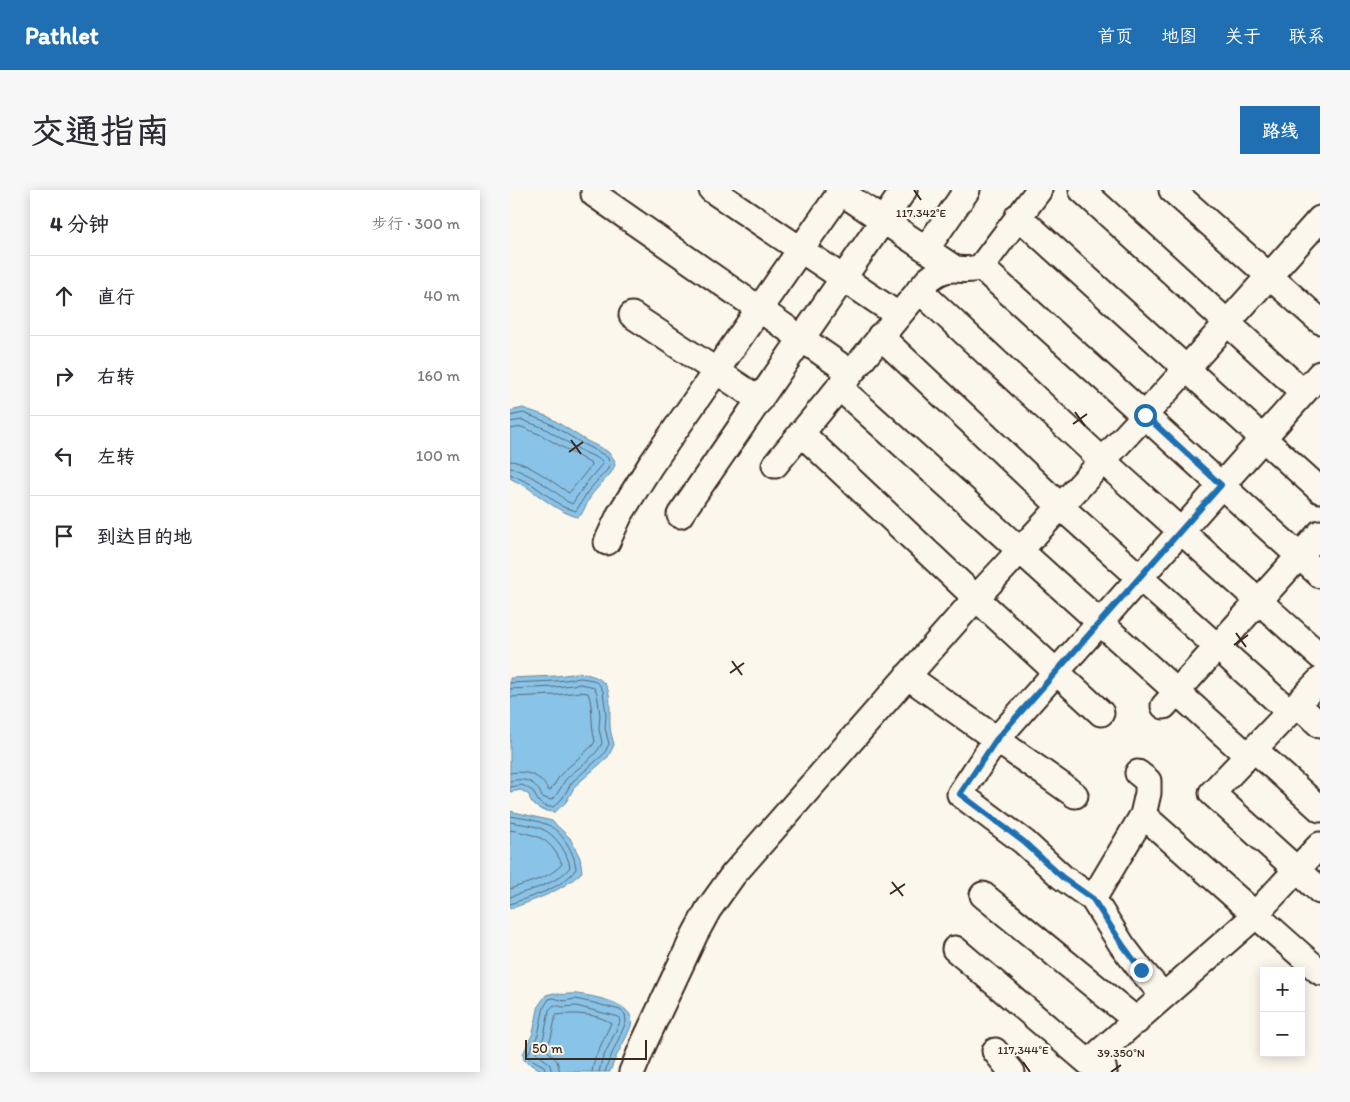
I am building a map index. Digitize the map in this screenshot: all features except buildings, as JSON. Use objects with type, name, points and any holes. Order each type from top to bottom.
[{"type":"street","points":[[712,190],[898,315]]},
{"type":"street","points":[[680,515],[904,190]]},
{"type":"street","points":[[926,249],[967,190]]},
{"type":"street","points":[[775,465],[919,290],[936,273],[954,268],[974,270],[981,267],[1039,190]]},
{"type":"street","points":[[1082,190],[1226,323],[1312,389],[1262,438],[996,740],[960,794],[1024,842],[1062,877],[1093,899],[1141,970],[1164,996]]},
{"type":"street","points":[[1172,190],[1320,320]]},
{"type":"street","points":[[607,542],[620,514],[650,466],[841,191],[954,268]]},
{"type":"street","points":[[594,192],[802,338],[1020,552],[1099,622],[1171,699],[1251,752],[1320,809]]},
{"type":"street","points":[[1018,216],[1320,490]]},
{"type":"street","points":[[632,1072],[695,934],[708,910],[733,875],[976,598],[1145,415],[1226,323],[1316,230]]},
{"type":"street","points":[[981,267],[1320,575]]},
{"type":"street","points":[[919,290],[1103,461],[1320,656]]},
{"type":"street","points":[[632,315],[760,400]]},
{"type":"street","points":[[880,336],[1061,507],[1217,647],[1294,708],[1320,725]]},
{"type":"street","points":[[801,433],[976,598],[1101,712]]},
{"type":"street","points":[[1171,699],[1320,533]]},
{"type":"street","points":[[907,676],[1075,795]]},
{"type":"street","points":[[1320,680],[1212,793],[1320,891]]},
{"type":"street","points":[[1093,899],[1143,816],[1148,793],[1148,781],[1138,773]]},
{"type":"street","points":[[1143,816],[1320,972]]},
{"type":"street","points":[[955,949],[1093,1065],[1136,1021],[1256,914],[1320,845]]},
{"type":"street","points":[[983,895],[1136,1021]]},
{"type":"street","points":[[995,1051],[1012,1072]]},
{"type":"water","points":[[523,408],[549,417],[585,440],[607,451],[614,459],[615,465],[611,473],[592,494],[581,515],[577,517],[565,512],[510,478],[510,411]]},
{"type":"water","points":[[580,673],[600,679],[605,684],[610,698],[610,728],[614,745],[608,757],[575,786],[566,802],[555,812],[546,811],[535,806],[529,795],[521,790],[510,792],[510,678]]},
{"type":"water","points":[[510,811],[552,821],[570,838],[580,858],[582,872],[557,890],[510,909]]},
{"type":"water","points":[[554,993],[577,994],[603,999],[621,1006],[628,1012],[631,1018],[631,1026],[610,1072],[544,1072],[524,1060],[523,1054],[533,1033],[539,1005],[546,995]]},
{"type":"route","points":[[1141,970],[1093,899],[1062,877],[1024,842],[960,794],[996,740],[1221,485],[1145,415]]}]
